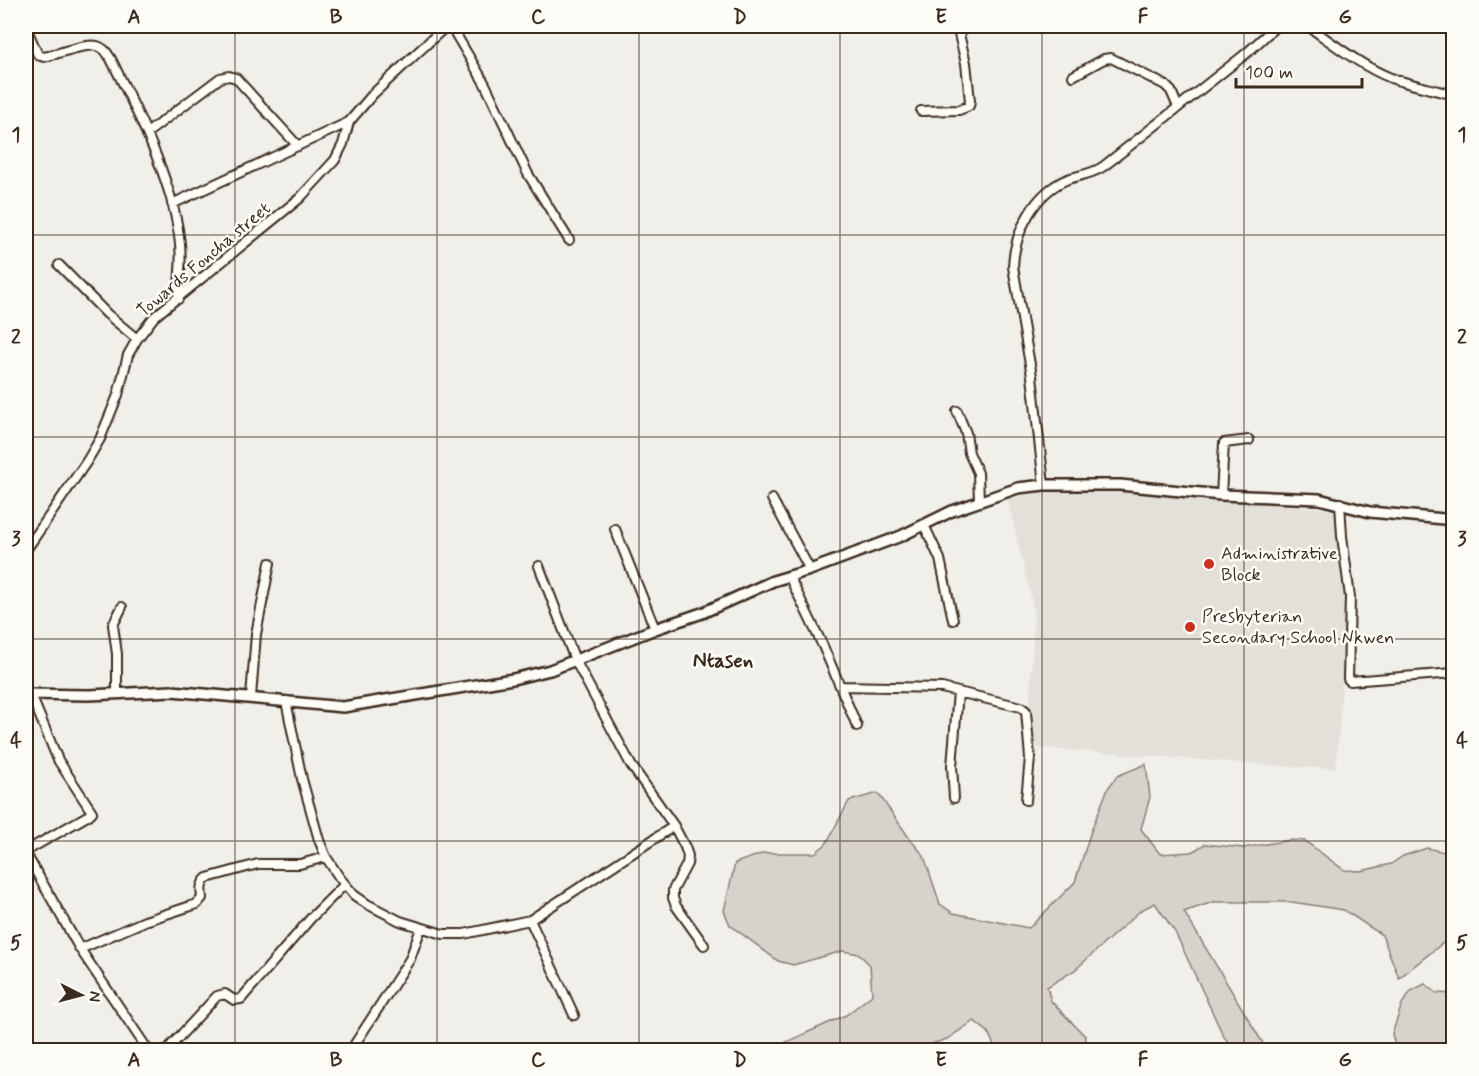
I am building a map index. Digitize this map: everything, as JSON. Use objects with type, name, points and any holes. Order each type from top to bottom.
[{"type":"street","name":"Towards Foncha street","points":[[26,550],[100,439],[118,395],[128,355],[154,317],[300,198],[335,160],[343,144],[349,122],[373,94],[446,26]]},
{"type":"street","points":[[451,26],[485,84],[528,174],[569,240]]},
{"type":"street","points":[[921,111],[959,110],[969,106],[966,63],[957,26]]},
{"type":"street","points":[[1044,485],[1032,376],[1013,267],[1013,256],[1022,229],[1038,200],[1047,191],[1069,179],[1097,171],[1248,52],[1276,26]]},
{"type":"street","points":[[1308,26],[1381,74],[1454,95]]},
{"type":"street","points":[[26,27],[38,55],[44,57],[87,46],[97,46],[105,50],[147,133],[172,204],[180,246],[178,299]]},
{"type":"street","points":[[1073,76],[1104,59],[1111,58],[1165,85],[1171,91],[1179,107]]},
{"type":"street","points":[[147,133],[220,78],[229,76],[236,78],[298,146]]},
{"type":"street","points":[[172,204],[349,122]]},
{"type":"street","points":[[59,265],[107,314],[137,339]]},
{"type":"street","points":[[957,411],[966,433],[969,453],[978,473],[979,501]]},
{"type":"street","points":[[1221,495],[1224,443],[1249,440]]},
{"type":"street","points":[[148,1050],[80,949],[26,853],[92,812],[58,760],[28,694],[172,692],[286,701],[329,707],[355,706],[530,676],[702,613],[789,576],[901,536],[979,501],[1018,488],[1044,485],[1120,486],[1221,495],[1319,500],[1340,503],[1370,512],[1454,520]]},
{"type":"street","points":[[772,499],[810,570]]},
{"type":"street","points":[[1340,503],[1350,597],[1347,679],[1350,681],[1454,673]]},
{"type":"street","points":[[924,525],[940,559],[952,620]]},
{"type":"street","points":[[615,529],[655,629]]},
{"type":"street","points":[[251,698],[257,626],[270,563]]},
{"type":"street","points":[[539,566],[575,660],[631,765],[674,826],[688,856],[687,864],[673,890],[673,898],[675,906],[704,945]]},
{"type":"street","points":[[789,576],[857,726]]},
{"type":"street","points":[[117,693],[117,654],[113,625],[122,607]]},
{"type":"street","points":[[840,686],[942,688],[1021,707],[1026,711],[1030,758],[1026,800]]},
{"type":"street","points":[[954,798],[952,766],[958,692]]},
{"type":"street","points":[[286,701],[302,779],[326,857],[354,895],[400,921],[421,928],[453,935],[530,920],[674,826]]},
{"type":"street","points":[[80,949],[146,921],[197,904],[202,898],[202,882],[207,878],[258,864],[300,864],[326,857]]},
{"type":"street","points":[[167,1050],[217,996],[225,994],[234,1000],[241,999],[311,918],[345,884]]},
{"type":"street","points":[[530,920],[574,1015]]},
{"type":"street","points":[[351,1050],[410,959],[421,928]]},
{"type":"shaded area","name":"Presbyterian Secondary School Nkwen","points":[[1049,492],[1126,492],[1336,510],[1349,591],[1336,768],[1294,767],[1028,747],[1034,610],[1007,498]]},
{"type":"shaded area","points":[[1146,764],[1150,797],[1141,829],[1160,854],[1192,852],[1205,844],[1243,848],[1290,840],[1305,841],[1344,870],[1361,871],[1391,864],[1403,856],[1427,848],[1453,854],[1453,939],[1443,943],[1399,978],[1382,935],[1344,910],[1292,902],[1213,902],[1184,912],[1267,1050],[1233,1050],[1223,1035],[1175,932],[1155,903],[1141,910],[1075,970],[1047,987],[1051,1001],[1085,1036],[1089,1050],[996,1050],[988,1032],[974,1021],[947,1039],[913,1050],[769,1050],[846,1015],[872,995],[870,965],[859,954],[843,951],[793,965],[778,961],[730,925],[724,911],[735,863],[764,853],[815,853],[826,844],[849,801],[878,793],[924,856],[940,904],[953,913],[1029,928],[1075,882],[1108,788],[1117,776]]},
{"type":"shaded area","points":[[1425,984],[1437,993],[1453,994],[1453,1050],[1396,1049],[1392,1034],[1402,1004],[1411,991]]},
{"type":"place","name":"Administrative Block","points":[[1209,564]]},
{"type":"place","name":"Presbyterian Secondary School Nkwen","points":[[1190,627]]},
{"type":"district","name":"Ntasen","points":[[723,661]]}]
